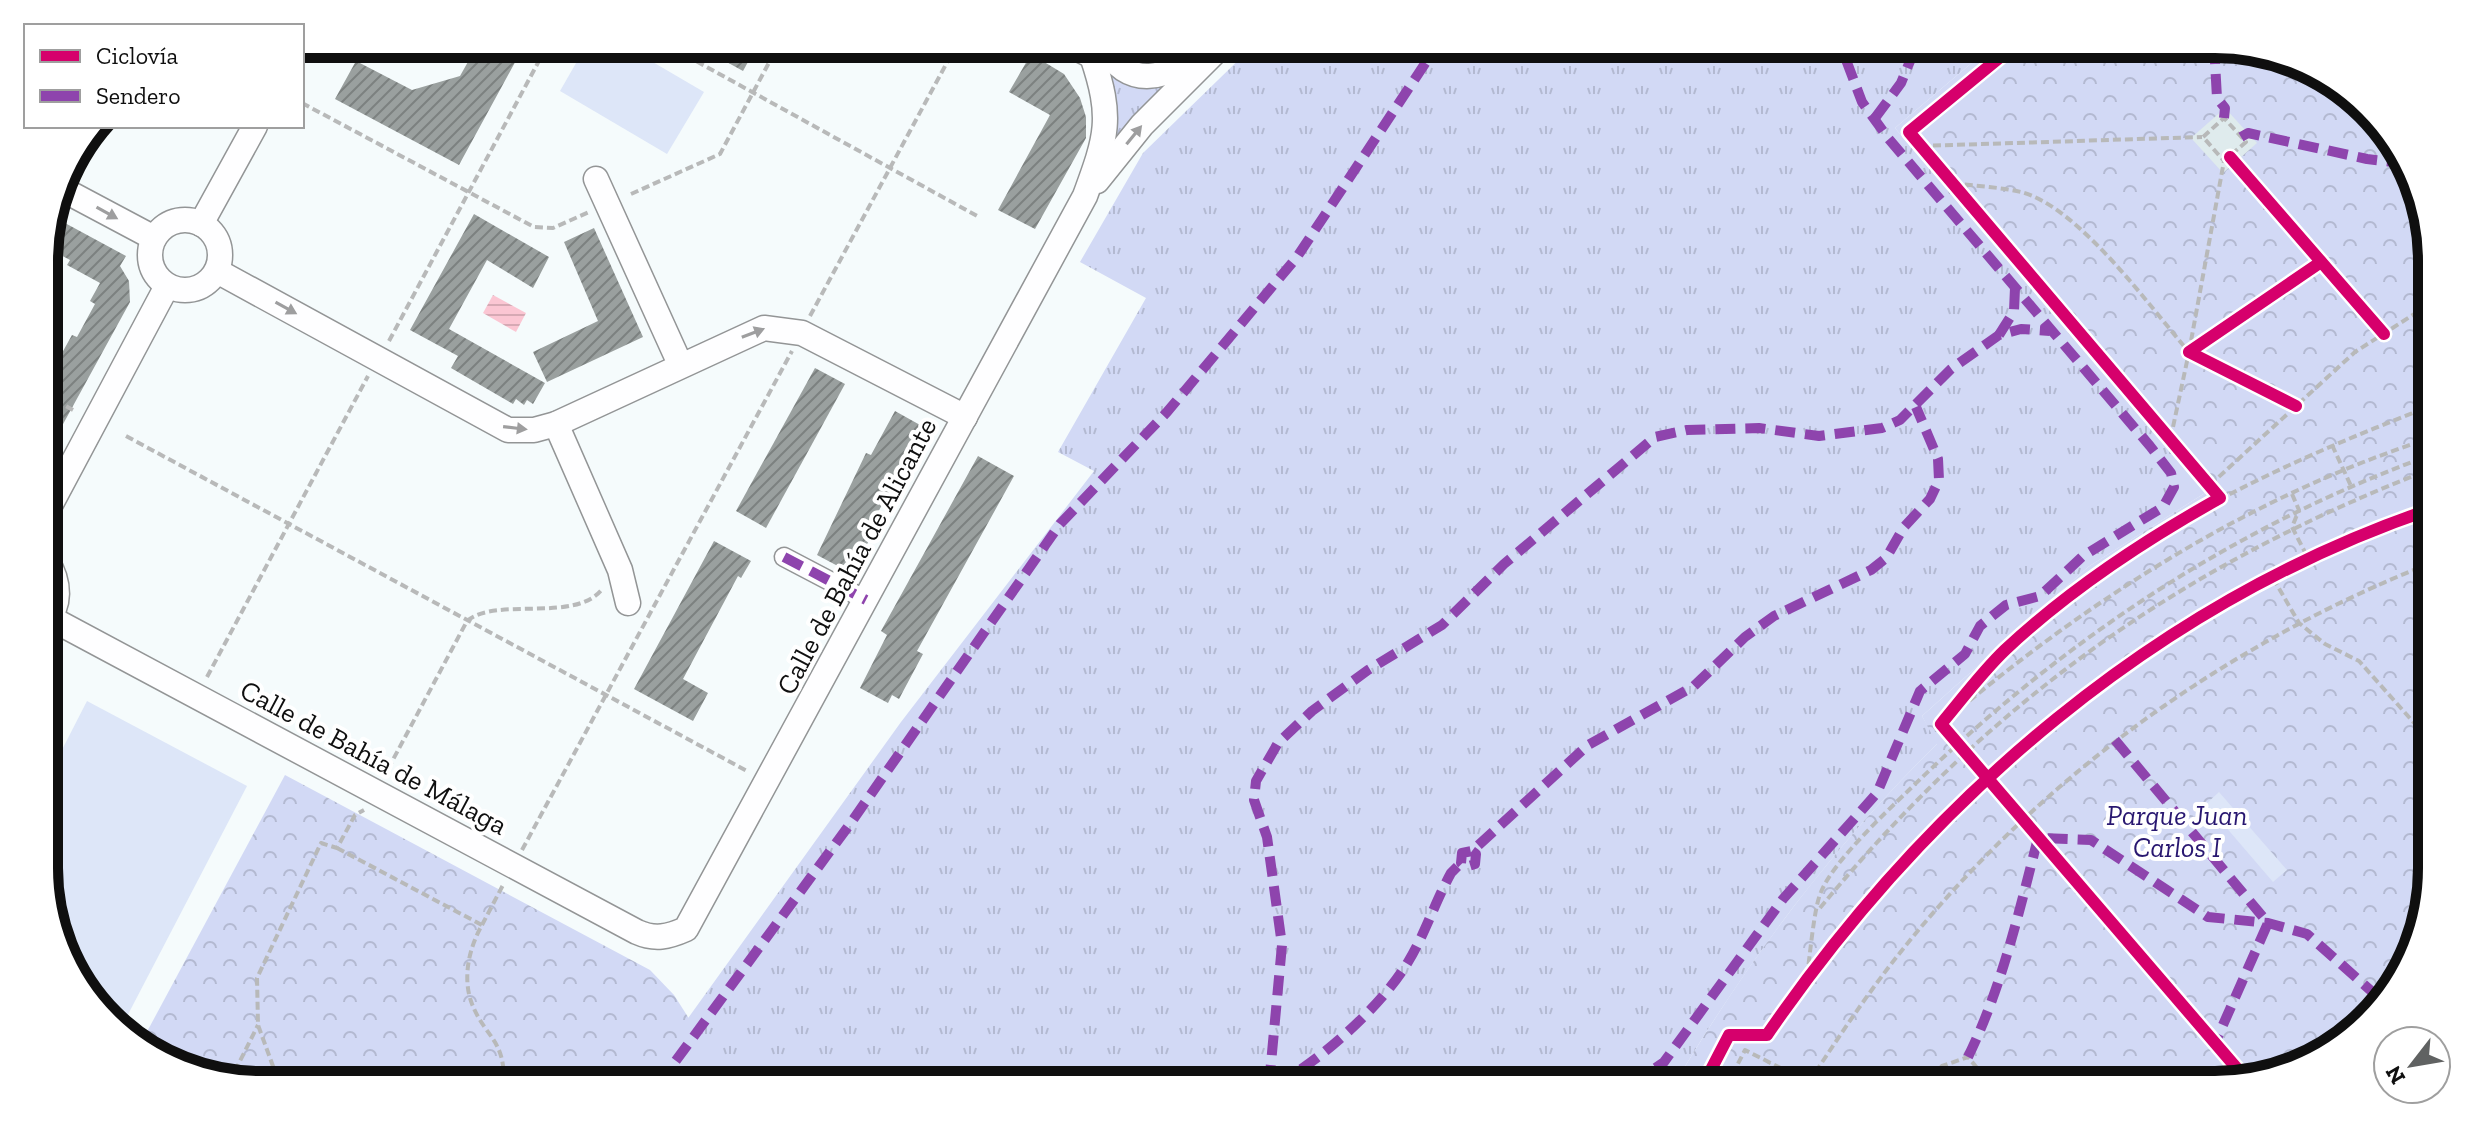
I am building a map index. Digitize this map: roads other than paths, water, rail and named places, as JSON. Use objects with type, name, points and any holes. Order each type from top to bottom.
[{"type":"street","name":"Calle de Bahía de Alicante","points":[[671,936],[686,929],[696,916],[1085,196],[1100,156],[1108,115],[1101,58]]},
{"type":"street","points":[[1110,58],[1121,67],[1144,76],[1161,76],[1192,58]]},
{"type":"street","name":"Calle de Bahía de Alicante","points":[[1085,196],[1193,58]]},
{"type":"street","points":[[201,224],[254,128]]},
{"type":"street","points":[[596,179],[680,364]]},
{"type":"street","points":[[70,193],[154,238]]},
{"type":"street","points":[[179,221],[201,224],[216,240],[217,271],[200,287],[179,290],[167,286],[152,267],[154,238],[179,221]]},
{"type":"street","points":[[217,271],[508,430],[534,430],[556,424],[680,364],[764,328],[802,333],[965,417]]},
{"type":"street","points":[[58,491],[167,286]]},
{"type":"street","points":[[556,424],[620,570],[628,603]]},
{"type":"street","points":[[784,557],[866,600]]},
{"type":"street","name":"Calle de Bahía de Málaga","points":[[58,626],[637,932],[651,938],[671,936]]},
{"type":"park label","name":"Parque Juan Carlos I","points":[[2177,831]]}]
